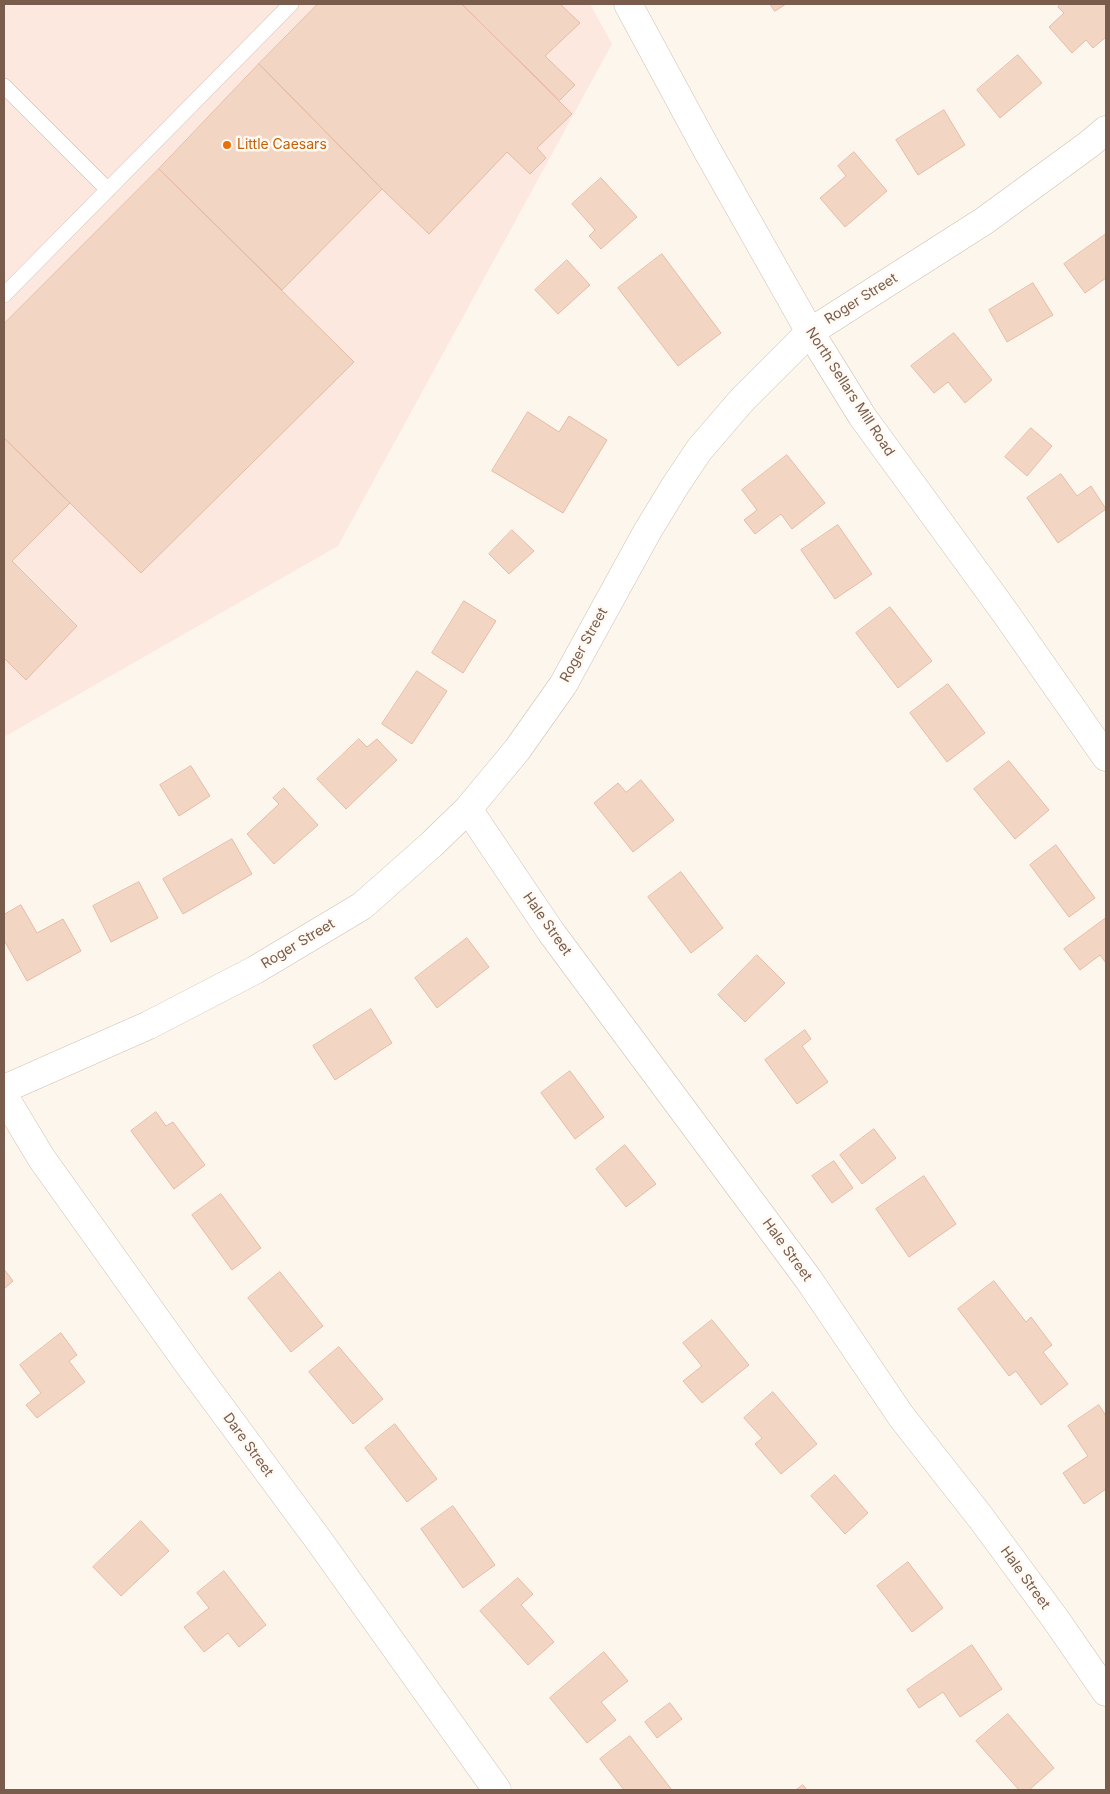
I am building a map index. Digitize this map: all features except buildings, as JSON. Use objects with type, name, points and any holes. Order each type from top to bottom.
[{"type":"street","name":"North Sellars Mill Road","points":[[628,4],[707,150],[810,332],[862,416],[1004,611],[1106,757]]},
{"type":"street","name":"Roger Street","points":[[4,1088],[149,1025],[255,970],[362,906],[432,844],[468,809],[517,750],[563,684],[647,532],[699,450],[742,400],[810,332],[984,221],[1106,130]]},
{"type":"street","name":"Hale Street","points":[[468,809],[551,932],[809,1280],[901,1416],[981,1518],[1054,1616],[1106,1692]]},
{"type":"street","name":"Dare Street","points":[[4,1096],[42,1159],[497,1790]]},
{"type":"lane","points":[[4,295],[291,4]]},
{"type":"lane","points":[[4,86],[108,190]]},
{"type":"shaded area","points":[[4,4],[590,4],[612,44],[338,546],[4,737]]},
{"type":"place","name":"Little Caesars","points":[[227,145]]}]
